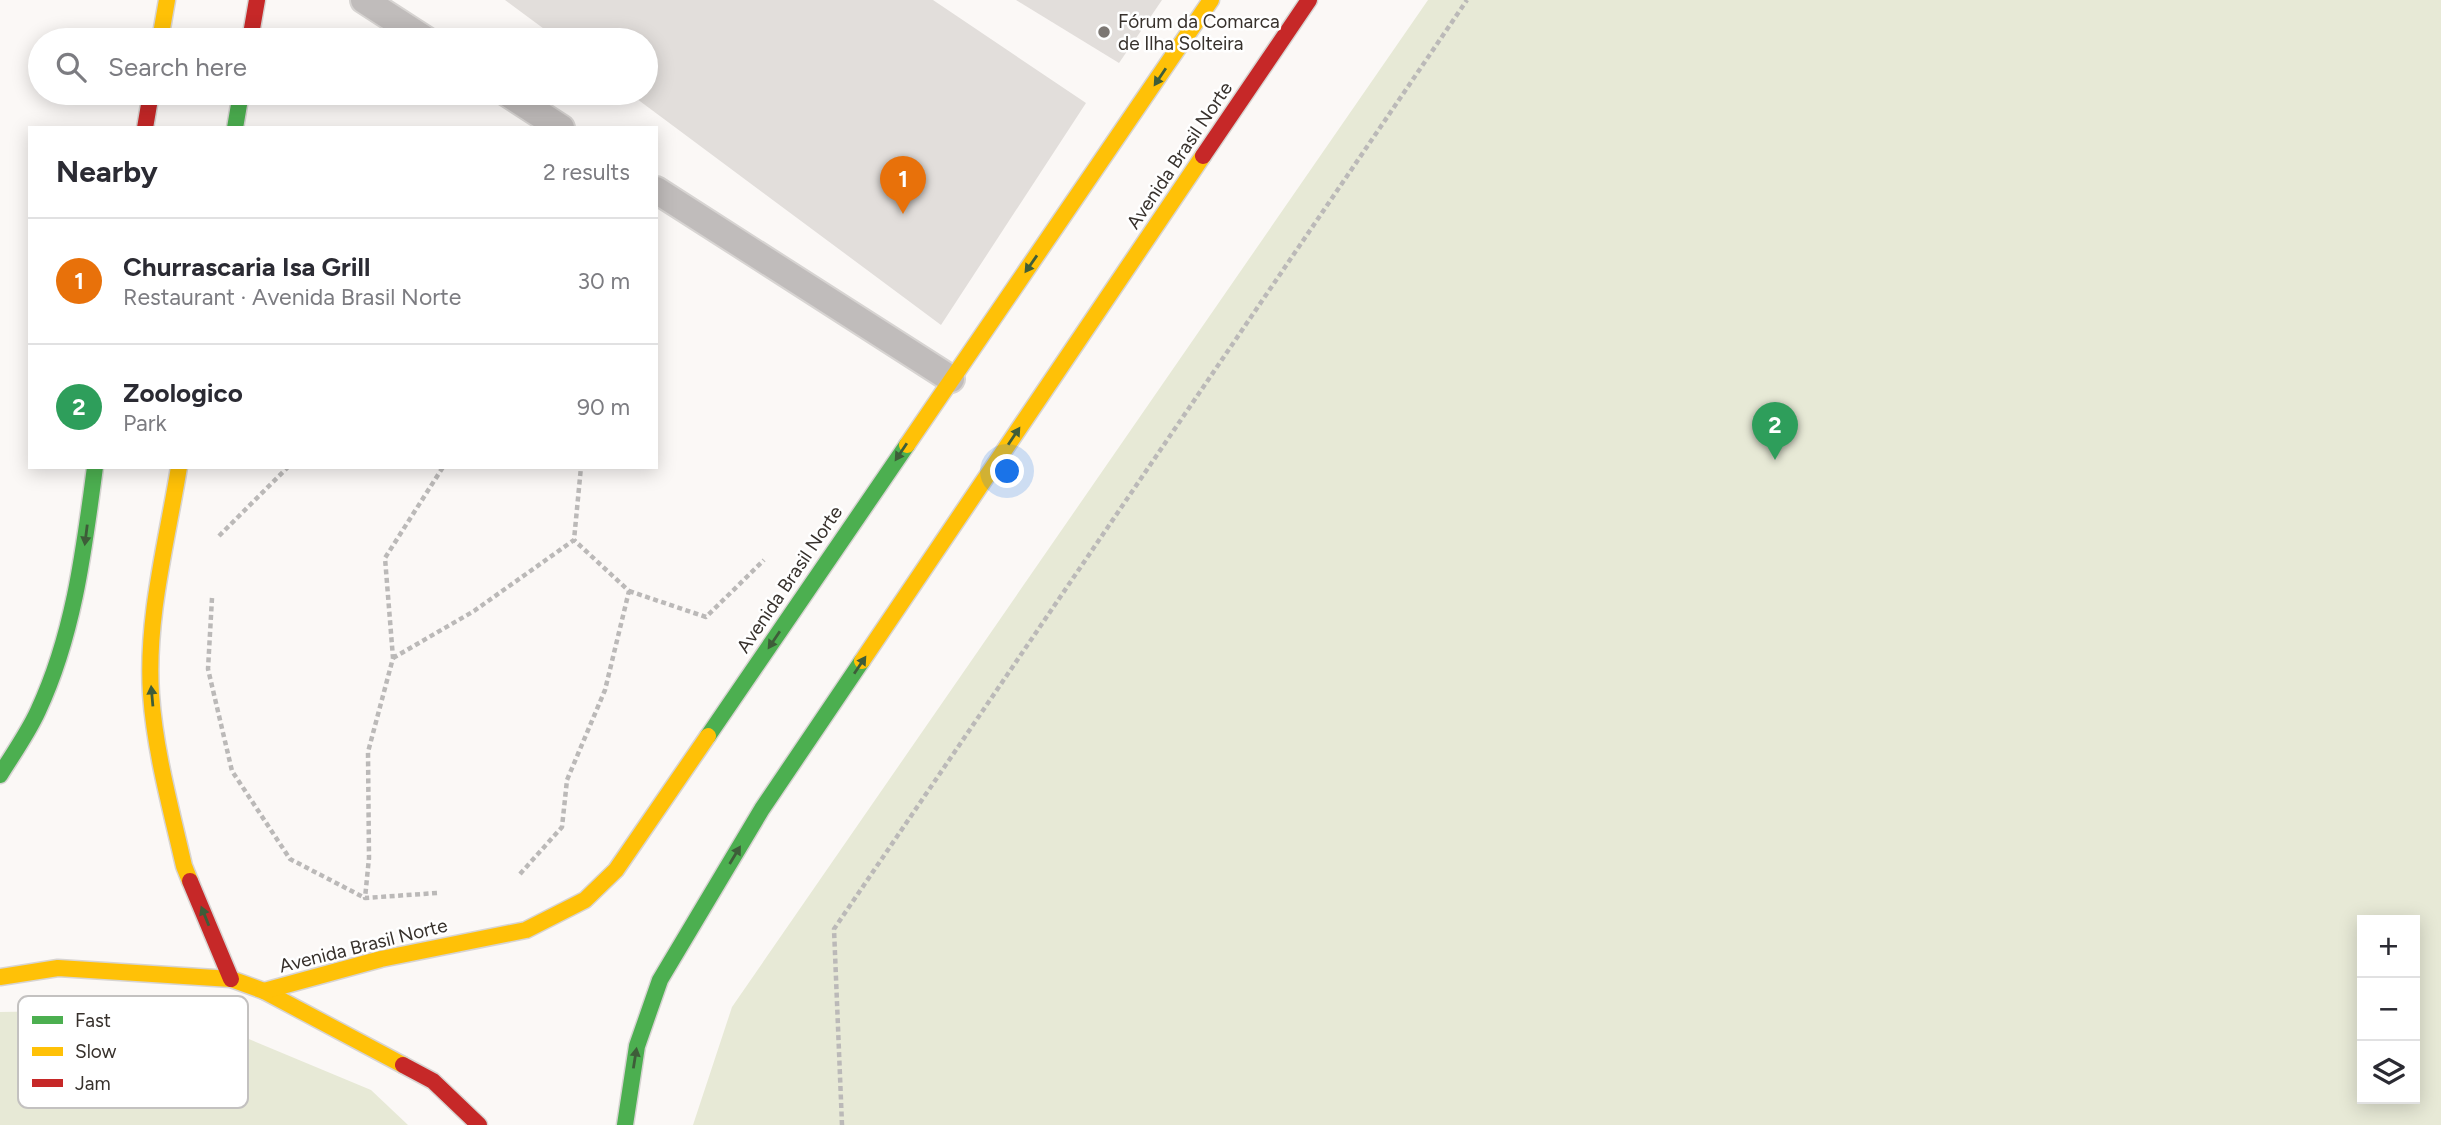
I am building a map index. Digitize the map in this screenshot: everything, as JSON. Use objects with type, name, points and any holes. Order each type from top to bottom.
[{"type":"main road","points":[[162,28],[167,0]]},
{"type":"main road","points":[[252,28],[257,0]]},
{"type":"main road","name":"Avenida Brasil Norte","points":[[264,991],[381,959],[526,930],[585,900],[615,870],[1102,163],[1211,0]]},
{"type":"main road","name":"Avenida Brasil Norte","points":[[625,1125],[637,1046],[660,980],[762,809],[1309,0]]},
{"type":"main road","points":[[145,126],[149,105]]},
{"type":"main road","points":[[235,126],[239,105]]},
{"type":"main road","points":[[0,775],[38,711],[64,644],[82,564],[95,469]]},
{"type":"main road","points":[[179,469],[150,636],[151,694],[160,759],[184,866],[231,979]]},
{"type":"main road","points":[[0,977],[58,968],[231,979],[264,991],[433,1082],[479,1125]]},
{"type":"lane","points":[[365,0],[408,28]]},
{"type":"lane","points":[[526,105],[558,126]]},
{"type":"lane","points":[[658,191],[951,379]]},
{"type":"path","points":[[842,1125],[834,929],[1467,0]]},
{"type":"path","points":[[214,541],[286,469]]},
{"type":"path","points":[[365,898],[369,858],[368,752],[393,658],[386,558],[442,469]]},
{"type":"path","points":[[393,658],[474,611],[574,540],[581,469]]},
{"type":"path","points":[[574,540],[629,591],[706,617],[765,558]]},
{"type":"path","points":[[517,877],[562,827],[567,780],[605,691],[629,591]]},
{"type":"path","points":[[212,592],[208,669],[232,771],[290,859],[365,898],[443,892]]},
{"type":"green space","points":[[1428,0],[2441,0],[2441,1125],[693,1125],[732,1007]]},
{"type":"green space","points":[[0,1012],[18,1012],[18,1108],[248,1108],[248,1039],[371,1090],[408,1125],[0,1125]]},
{"type":"building","points":[[505,0],[933,0],[1086,103],[941,325],[645,105],[658,105],[658,28],[543,28]]},
{"type":"building","name":"Fórum da Comarca de Ilha Solteira","points":[[1016,0],[1162,0],[1119,63]]},
{"type":"traffic: fast","points":[[235,126],[239,105]]},
{"type":"traffic: fast","points":[[708,736],[907,445]]},
{"type":"traffic: fast","points":[[0,775],[34,719],[61,652],[82,560],[95,469]]},
{"type":"traffic: fast","points":[[625,1125],[637,1046],[660,980],[762,809],[862,661]]},
{"type":"traffic: slow","points":[[162,28],[167,0]]},
{"type":"traffic: slow","points":[[907,445],[1211,0]]},
{"type":"traffic: slow","points":[[862,661],[1203,156]]},
{"type":"traffic: slow","points":[[179,469],[154,608],[150,665],[156,737],[184,866],[190,881]]},
{"type":"traffic: slow","points":[[264,991],[381,959],[526,930],[585,900],[616,870],[708,736]]},
{"type":"traffic: slow","points":[[0,977],[58,968],[231,979],[264,991],[403,1065]]},
{"type":"traffic: jam","points":[[252,28],[257,0]]},
{"type":"traffic: jam","points":[[1203,156],[1309,0]]},
{"type":"traffic: jam","points":[[145,126],[149,105]]},
{"type":"traffic: jam","points":[[190,881],[231,979]]},
{"type":"traffic: jam","points":[[403,1065],[433,1081],[479,1125]]},
{"type":"place","name":"Fórum da Comarca de Ilha Solteira","points":[[1104,32]]},
{"type":"place","name":"Churrascaria Isa Grill","points":[[903,214]]},
{"type":"place","name":"Zoologico","points":[[1775,460]]}]
